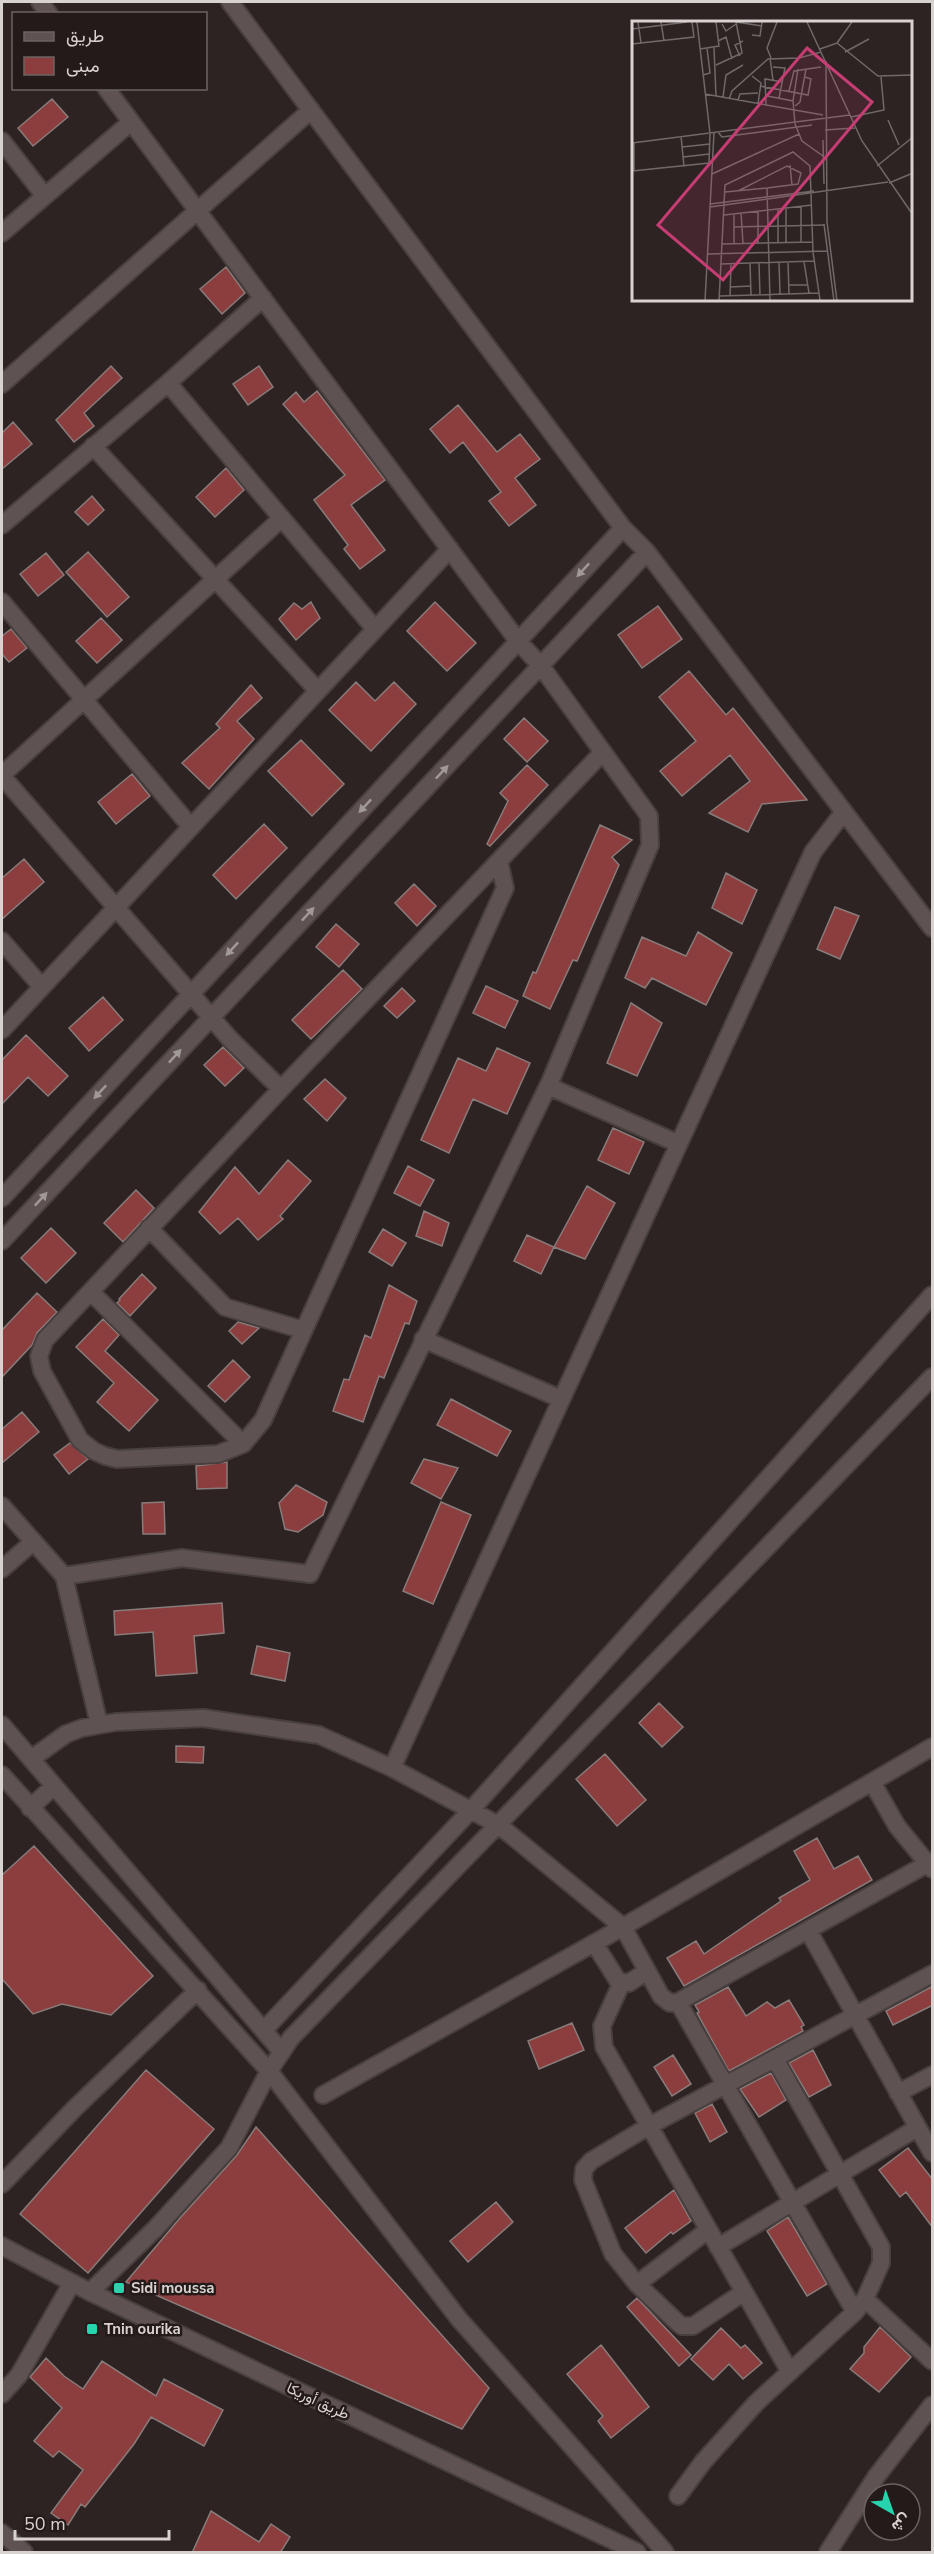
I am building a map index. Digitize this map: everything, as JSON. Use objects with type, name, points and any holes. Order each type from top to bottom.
[{"type":"street","points":[[230,2],[623,528],[647,552],[843,813],[933,928]]},
{"type":"street","points":[[64,1576],[182,1558],[310,1574],[548,1086],[650,845],[650,816],[541,666],[518,641],[107,90]]},
{"type":"street","points":[[2,384],[311,110]]},
{"type":"street","points":[[2,233],[131,122]]},
{"type":"street","points":[[2,141],[44,195]]},
{"type":"street","points":[[2,525],[263,298]]},
{"type":"street","points":[[168,383],[375,629]]},
{"type":"street","points":[[93,446],[318,691]]},
{"type":"street","points":[[281,1089],[211,1018],[2,776],[282,518]]},
{"type":"street","points":[[2,1198],[623,528]]},
{"type":"street","points":[[2,1030],[450,549]]},
{"type":"street","points":[[2,1242],[647,552]]},
{"type":"street","points":[[2,602],[191,826]]},
{"type":"street","points":[[499,861],[505,888],[263,1420],[243,1444],[218,1454],[117,1459],[105,1456],[86,1446],[80,1440],[42,1371],[39,1356],[45,1340],[149,1228],[281,1089],[603,752]]},
{"type":"street","points":[[392,1768],[813,852],[843,813]]},
{"type":"street","points":[[2,941],[42,987]]},
{"type":"street","points":[[548,1086],[679,1143]]},
{"type":"street","points":[[149,1228],[225,1307],[303,1330]]},
{"type":"street","points":[[91,1292],[243,1444]]},
{"type":"street","points":[[264,2030],[471,1810],[933,1295]]},
{"type":"street","points":[[423,1339],[561,1399]]},
{"type":"street","points":[[90,2292],[155,2229],[229,2148],[269,2071],[291,2038],[500,1826],[933,1377]]},
{"type":"street","points":[[2,1506],[64,1576],[99,1724]]},
{"type":"street","points":[[2,1569],[33,1542]]},
{"type":"street","points":[[31,1760],[42,1749],[66,1734],[99,1724],[202,1718],[319,1735],[392,1768],[500,1826],[623,1927],[665,2000],[678,2002],[930,1866],[897,1826],[872,1782]]},
{"type":"street","points":[[2,1727],[282,2052]]},
{"type":"street","points":[[323,2095],[623,1927],[933,1747]]},
{"type":"street","points":[[2,1775],[269,2071],[459,2319],[665,2553]]},
{"type":"street","points":[[30,1808],[54,1786]]},
{"type":"street","points":[[808,1930],[933,2153]]},
{"type":"street","points":[[594,1943],[615,1978],[622,1982],[629,1983],[647,1971]]},
{"type":"street","points":[[744,2292],[693,2326],[688,2327],[678,2323],[637,2284],[614,2254],[585,2185],[583,2175],[591,2161],[649,2126],[933,1974]]},
{"type":"street","points":[[622,1982],[602,2025],[602,2040],[790,2372]]},
{"type":"street","points":[[2,2184],[75,2108],[198,1990]]},
{"type":"street","points":[[678,2002],[791,2204],[860,2306],[933,2361]]},
{"type":"street","points":[[678,2496],[730,2430],[860,2306],[881,2263],[881,2247],[775,2059]]},
{"type":"street","points":[[898,2093],[933,2075]]},
{"type":"street","points":[[718,2247],[917,2128]]},
{"type":"street","points":[[637,2284],[708,2230]]},
{"type":"street","name":"طريق أوريكا","points":[[2,2246],[90,2292],[637,2553]]},
{"type":"street","points":[[2,2394],[19,2375],[72,2283]]},
{"type":"street","points":[[828,2553],[876,2477],[933,2405]]},
{"type":"street","points":[[2,2533],[24,2553]]},
{"type":"building","points":[[52,99],[68,117],[33,146],[18,128]]},
{"type":"building","points":[[226,267],[245,293],[222,314],[200,289]]},
{"type":"building","points":[[111,366],[122,378],[84,413],[94,426],[74,442],[56,420]]},
{"type":"building","points":[[259,366],[273,387],[248,405],[233,384]]},
{"type":"building","points":[[317,391],[385,480],[351,505],[385,550],[360,569],[344,549],[348,545],[314,500],[345,475],[283,404],[296,392],[304,402]]},
{"type":"building","points":[[458,405],[497,452],[520,434],[540,459],[515,478],[536,505],[509,526],[489,501],[501,492],[463,442],[450,453],[430,429]]},
{"type":"building","points":[[13,422],[32,444],[2,469],[2,433]]},
{"type":"building","points":[[226,468],[244,490],[215,517],[196,497]]},
{"type":"building","points":[[92,496],[104,510],[88,525],[75,512]]},
{"type":"building","points":[[88,552],[129,597],[107,617],[66,572]]},
{"type":"building","points":[[46,553],[64,575],[38,596],[20,574]]},
{"type":"building","points":[[311,602],[320,618],[296,640],[279,619],[294,603],[302,609]]},
{"type":"building","points":[[435,602],[476,643],[447,671],[407,631]]},
{"type":"building","points":[[658,606],[682,639],[642,668],[618,635]]},
{"type":"building","points":[[101,618],[122,640],[97,663],[76,641]]},
{"type":"building","points":[[11,629],[27,648],[9,662],[2,654],[2,636]]},
{"type":"building","points":[[689,671],[726,715],[733,708],[807,800],[762,804],[748,832],[709,813],[750,781],[730,755],[682,796],[660,771],[696,741],[659,697]]},
{"type":"building","points":[[356,682],[375,701],[394,682],[416,704],[371,751],[329,710]]},
{"type":"building","points":[[251,685],[262,698],[237,721],[254,739],[209,789],[182,763],[220,728],[216,724]]},
{"type":"building","points":[[524,718],[548,741],[527,762],[504,739]]},
{"type":"building","points":[[301,740],[344,784],[312,816],[268,771]]},
{"type":"building","points":[[527,765],[548,785],[490,846],[487,844],[508,801],[500,793]]},
{"type":"building","points":[[132,774],[150,796],[116,824],[98,802]]},
{"type":"building","points":[[264,824],[287,848],[236,899],[213,875]]},
{"type":"building","points":[[600,825],[632,840],[612,857],[619,865],[577,961],[573,960],[550,1009],[523,996],[533,972],[536,973]]},
{"type":"building","points":[[24,859],[44,882],[2,919],[2,878]]},
{"type":"building","points":[[726,873],[757,890],[742,924],[712,908]]},
{"type":"building","points":[[414,884],[436,906],[417,926],[395,903]]},
{"type":"building","points":[[835,907],[859,916],[840,959],[817,949]]},
{"type":"building","points":[[336,924],[359,944],[339,967],[316,947]]},
{"type":"building","points":[[698,932],[732,953],[706,1005],[652,978],[645,988],[625,978],[642,937],[686,956]]},
{"type":"building","points":[[343,970],[362,989],[311,1039],[292,1020]]},
{"type":"building","points":[[486,986],[518,1001],[505,1028],[473,1013]]},
{"type":"building","points":[[402,988],[415,1001],[397,1018],[384,1006]]},
{"type":"building","points":[[103,997],[123,1020],[89,1051],[69,1028]]},
{"type":"building","points":[[631,1003],[662,1023],[637,1076],[607,1063]]},
{"type":"building","points":[[26,1035],[68,1076],[48,1096],[28,1077],[2,1104],[2,1060]]},
{"type":"building","points":[[223,1047],[244,1068],[225,1086],[204,1065]]},
{"type":"building","points":[[497,1048],[530,1063],[507,1114],[473,1099],[449,1153],[421,1140],[458,1058],[486,1071]]},
{"type":"building","points":[[325,1079],[346,1098],[327,1121],[304,1099]]},
{"type":"building","points":[[613,1128],[644,1142],[629,1174],[598,1160]]},
{"type":"building","points":[[288,1160],[311,1181],[280,1216],[283,1219],[258,1240],[238,1218],[220,1234],[199,1212],[235,1167],[259,1194]]},
{"type":"building","points":[[408,1166],[434,1180],[420,1206],[394,1193]]},
{"type":"building","points":[[587,1186],[615,1203],[585,1259],[554,1247]]},
{"type":"building","points":[[136,1190],[154,1208],[123,1242],[104,1223]]},
{"type":"building","points":[[424,1211],[449,1223],[442,1246],[416,1236]]},
{"type":"building","points":[[51,1228],[76,1253],[46,1283],[21,1258]]},
{"type":"building","points":[[383,1229],[406,1243],[392,1266],[369,1252]]},
{"type":"building","points":[[527,1235],[554,1247],[541,1274],[514,1261]]},
{"type":"building","points":[[142,1274],[156,1288],[130,1316],[117,1303]]},
{"type":"building","points":[[389,1285],[417,1301],[409,1324],[405,1323],[384,1378],[379,1376],[363,1422],[333,1411],[344,1379],[349,1380],[365,1335],[371,1338]]},
{"type":"building","points":[[37,1293],[57,1312],[37,1333],[32,1345],[2,1377],[2,1330]]},
{"type":"building","points":[[103,1319],[119,1335],[105,1351],[158,1400],[129,1431],[97,1402],[114,1383],[76,1347]]},
{"type":"building","points":[[238,1322],[259,1328],[242,1344],[229,1331]]},
{"type":"building","points":[[233,1360],[250,1377],[225,1402],[208,1386]]},
{"type":"building","points":[[451,1399],[511,1431],[497,1456],[437,1425]]},
{"type":"building","points":[[22,1412],[39,1432],[2,1463],[2,1429]]},
{"type":"building","points":[[70,1443],[88,1459],[69,1474],[54,1455]]},
{"type":"building","points":[[424,1459],[458,1468],[441,1499],[411,1483]]},
{"type":"building","points":[[227,1462],[227,1488],[197,1489],[196,1466]]},
{"type":"building","points":[[296,1485],[327,1502],[323,1515],[298,1532],[285,1529],[279,1503]]},
{"type":"building","points":[[164,1502],[165,1534],[143,1534],[142,1503]]},
{"type":"building","points":[[441,1502],[471,1515],[433,1604],[403,1591]]},
{"type":"building","points":[[222,1603],[224,1633],[194,1636],[197,1673],[156,1676],[153,1632],[115,1635],[114,1611]]},
{"type":"building","points":[[257,1646],[290,1653],[285,1681],[251,1674]]},
{"type":"building","points":[[659,1703],[683,1727],[662,1747],[639,1723]]},
{"type":"building","points":[[176,1746],[204,1747],[203,1763],[176,1762]]},
{"type":"building","points":[[605,1754],[646,1800],[617,1826],[576,1779]]},
{"type":"building","points":[[817,1838],[834,1869],[858,1856],[872,1880],[684,1986],[667,1958],[696,1941],[704,1954],[781,1901],[779,1898],[810,1880],[794,1851]]},
{"type":"building","points":[[34,1846],[153,1976],[111,2015],[62,2004],[33,2014],[2,1979],[2,1875]]},
{"type":"building","points":[[933,1986],[933,2005],[893,2025],[886,2011]]},
{"type":"building","points":[[728,1987],[746,2016],[767,2002],[775,2008],[789,2000],[804,2025],[801,2027],[803,2031],[729,2071],[697,2013],[699,2012],[695,2005]]},
{"type":"building","points":[[572,2023],[584,2050],[539,2069],[528,2041]]},
{"type":"building","points":[[813,2050],[831,2085],[809,2097],[789,2063]]},
{"type":"building","points":[[673,2055],[691,2084],[672,2096],[654,2067]]},
{"type":"building","points":[[146,2070],[214,2129],[88,2273],[20,2214]]},
{"type":"building","points":[[771,2073],[786,2100],[759,2117],[740,2089]]},
{"type":"building","points":[[712,2104],[727,2132],[710,2142],[695,2113]]},
{"type":"building","points":[[256,2127],[489,2388],[462,2429],[126,2282],[237,2155]]},
{"type":"building","points":[[908,2148],[933,2180],[933,2228],[906,2192],[900,2197],[879,2170]]},
{"type":"building","points":[[674,2190],[691,2221],[673,2234],[671,2232],[646,2253],[625,2228]]},
{"type":"building","points":[[496,2202],[513,2222],[468,2262],[450,2241]]},
{"type":"building","points":[[788,2217],[827,2284],[807,2296],[767,2231]]},
{"type":"building","points":[[637,2298],[691,2355],[679,2366],[627,2307]]},
{"type":"building","points":[[880,2327],[911,2357],[879,2392],[850,2369],[864,2353],[864,2347]]},
{"type":"building","points":[[721,2328],[741,2348],[745,2345],[762,2363],[743,2379],[729,2364],[713,2380],[691,2359]]},
{"type":"building","points":[[601,2345],[649,2407],[611,2438],[598,2421],[603,2416],[567,2374]]},
{"type":"building","points":[[46,2358],[64,2376],[83,2389],[102,2361],[156,2396],[164,2379],[223,2410],[204,2446],[151,2417],[134,2444],[85,2507],[81,2504],[68,2525],[51,2513],[83,2470],[59,2451],[53,2457],[34,2441],[62,2408],[30,2377]]},
{"type":"building","points":[[211,2511],[259,2542],[271,2524],[290,2537],[280,2553],[192,2553]]},
{"type":"place","name":"Sidi moussa","points":[[119,2288]]},
{"type":"place","name":"Tnin ourika","points":[[92,2329]]}]
